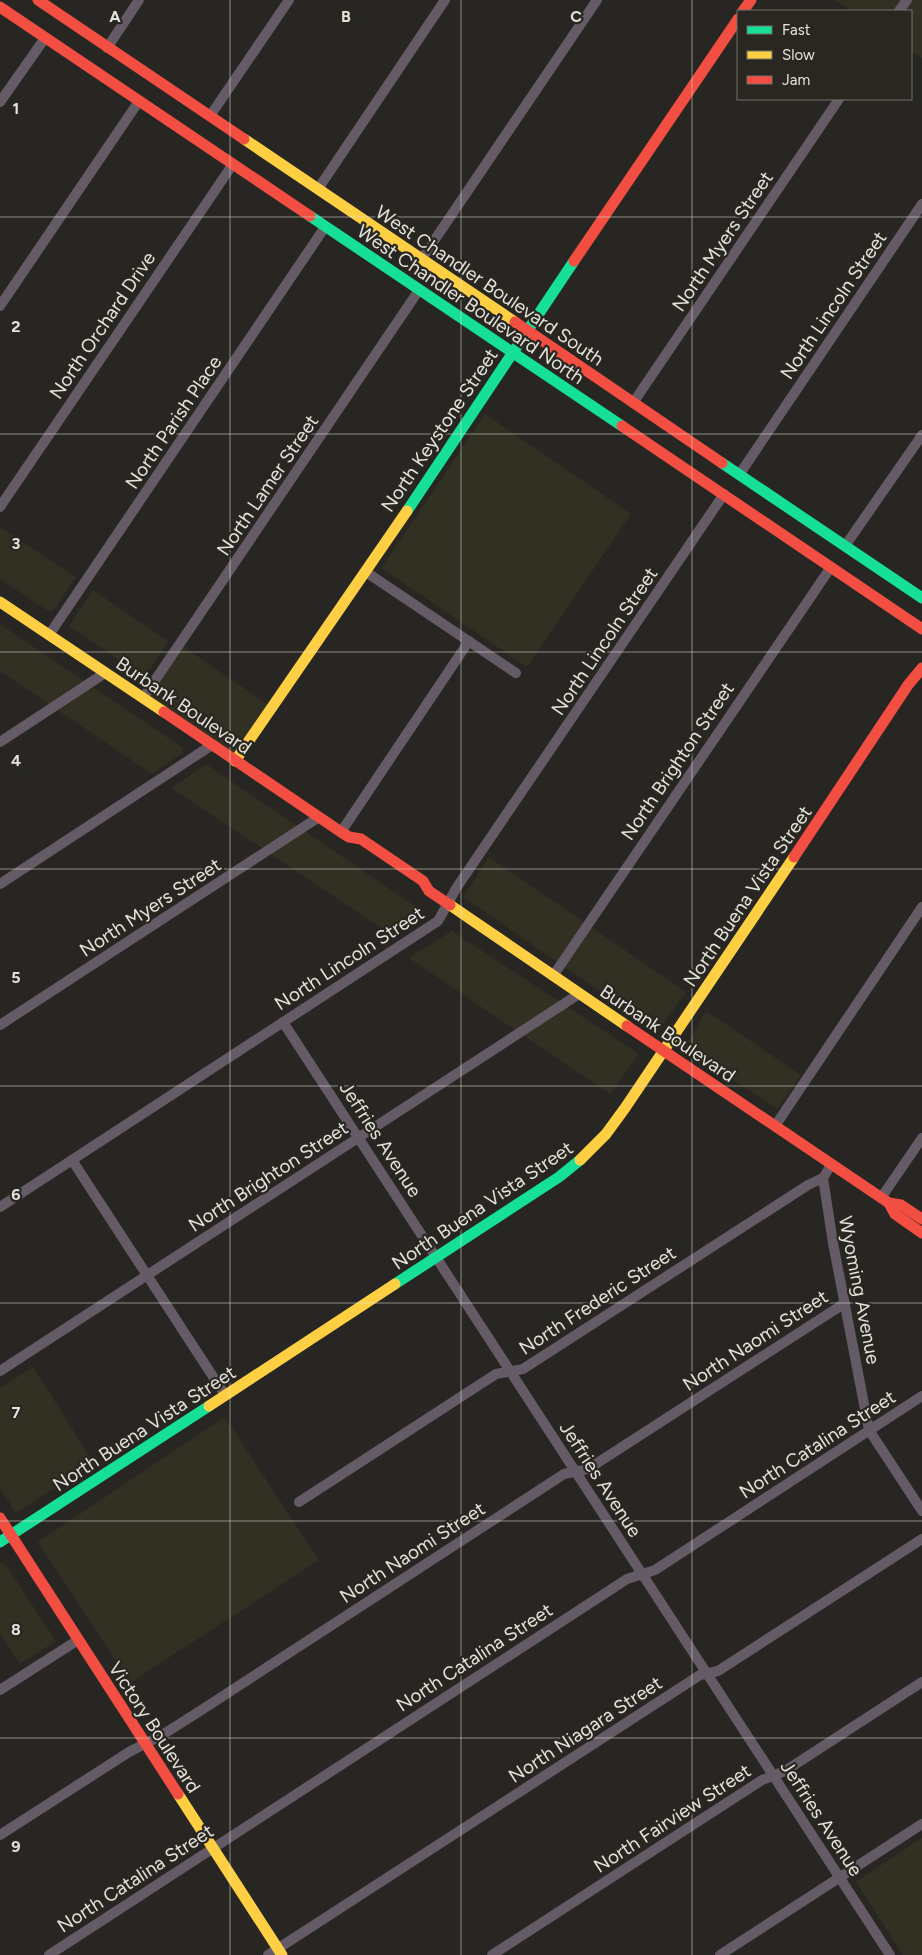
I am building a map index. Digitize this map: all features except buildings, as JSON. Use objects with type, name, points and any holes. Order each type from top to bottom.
[{"type":"main road","name":"West Chandler Boulevard South","points":[[38,0],[526,332],[633,402],[922,598]]},
{"type":"main road","name":"West Chandler Boulevard North","points":[[0,7],[922,629]]},
{"type":"main road","name":"North Keystone Street","points":[[235,761],[366,572],[512,352],[737,20]]},
{"type":"main road","name":"Burbank Boulevard","points":[[0,602],[345,835],[355,849],[417,890],[428,891],[885,1201],[895,1214],[922,1233]]},
{"type":"main road","name":"North Buena Vista Street","points":[[0,1542],[560,1177],[589,1153],[626,1108],[698,1002],[906,688],[907,679],[922,658]]},
{"type":"main road","points":[[906,688],[922,668]]},
{"type":"main road","points":[[906,688],[922,683]]},
{"type":"main road","name":"Burbank Boulevard","points":[[885,1201],[901,1204],[922,1219]]},
{"type":"main road","name":"Victory Boulevard","points":[[0,1518],[213,1848],[276,1953]]},
{"type":"street","points":[[107,48],[139,0]]},
{"type":"street","points":[[210,116],[289,0]]},
{"type":"street","points":[[318,189],[445,0]]},
{"type":"street","points":[[421,260],[597,0]]},
{"type":"street","points":[[0,102],[46,38]]},
{"type":"street","name":"North Myers Street","points":[[633,402],[838,100]]},
{"type":"street","points":[[0,306],[140,101]]},
{"type":"street","name":"North Orchard Drive","points":[[0,507],[233,164]]},
{"type":"street","name":"North Lincoln Street","points":[[739,475],[922,204]]},
{"type":"street","name":"North Parish Place","points":[[49,635],[325,227]]},
{"type":"street","name":"North Lamer Street","points":[[143,698],[419,290]]},
{"type":"street","points":[[845,546],[922,435]]},
{"type":"street","name":"North Lincoln Street","points":[[0,1207],[438,921],[456,888],[724,494]]},
{"type":"street","name":"North Brighton Street","points":[[554,976],[831,567]]},
{"type":"street","points":[[366,572],[516,673]]},
{"type":"street","points":[[345,835],[469,641]]},
{"type":"street","points":[[0,742],[105,673]]},
{"type":"street","points":[[0,884],[212,745]]},
{"type":"street","name":"North Myers Street","points":[[0,1026],[319,817]]},
{"type":"street","points":[[774,1126],[922,907]]},
{"type":"street","name":"North Brighton Street","points":[[0,1371],[579,994]]},
{"type":"street","name":"Jeffries Avenue","points":[[283,1022],[890,1955]]},
{"type":"street","points":[[885,1201],[922,1138]]},
{"type":"street","points":[[72,1160],[225,1396]]},
{"type":"street","points":[[823,1178],[831,1165]]},
{"type":"street","name":"Wyoming Avenue","points":[[823,1178],[833,1243],[869,1430],[922,1511]]},
{"type":"street","name":"North Frederic Street","points":[[299,1502],[496,1374],[523,1368],[808,1185],[823,1178]]},
{"type":"street","name":"North Naomi Street","points":[[0,1835],[144,1743],[162,1735],[192,1716],[564,1474],[588,1469],[845,1303]]},
{"type":"street","name":"North Catalina Street","points":[[49,1955],[627,1579],[655,1570],[922,1396]]},
{"type":"street","name":"North Niagara Street","points":[[276,1953],[700,1675],[718,1671],[922,1538]]},
{"type":"street","points":[[0,1690],[78,1640]]},
{"type":"street","name":"North Fairview Street","points":[[492,1955],[762,1780],[785,1771],[922,1682]]},
{"type":"street","points":[[720,1955],[922,1824]]},
{"type":"shaded area","points":[[835,0],[909,0],[902,10],[850,10]]},
{"type":"shaded area","points":[[913,0],[922,0],[922,58],[912,52],[912,10],[906,10]]},
{"type":"shaded area","points":[[485,414],[631,514],[527,667],[381,568]]},
{"type":"shaded area","points":[[0,527],[76,577],[53,611],[48,611],[0,579]]},
{"type":"shaded area","points":[[93,590],[168,641],[147,674],[142,676],[69,626]]},
{"type":"shaded area","points":[[0,624],[183,748],[183,753],[152,774],[0,671]]},
{"type":"shaded area","points":[[178,643],[273,708],[235,757],[144,696]]},
{"type":"shaded area","points":[[206,764],[422,911],[419,917],[392,935],[171,788]]},
{"type":"shaded area","points":[[489,857],[686,992],[658,1031],[463,897]]},
{"type":"shaded area","points":[[452,931],[639,1054],[610,1094],[409,958]]},
{"type":"shaded area","points":[[706,1011],[801,1075],[778,1109],[684,1048]]},
{"type":"shaded area","points":[[33,1367],[94,1463],[16,1513],[0,1488],[0,1388]]},
{"type":"shaded area","points":[[225,1417],[319,1560],[130,1683],[38,1542]]},
{"type":"shaded area","points":[[0,1563],[6,1565],[56,1641],[20,1664],[0,1634]]},
{"type":"shaded area","points":[[922,1838],[922,1955],[903,1955],[856,1882]]},
{"type":"traffic: fast","points":[[310,216],[622,426]]},
{"type":"traffic: fast","points":[[407,511],[574,261]]},
{"type":"traffic: fast","points":[[722,463],[922,598]]},
{"type":"traffic: fast","points":[[395,1284],[559,1177],[580,1160]]},
{"type":"traffic: fast","points":[[0,1542],[209,1406]]},
{"type":"traffic: slow","points":[[244,139],[515,322]]},
{"type":"traffic: slow","points":[[235,761],[407,511]]},
{"type":"traffic: slow","points":[[0,602],[164,712]]},
{"type":"traffic: slow","points":[[580,1160],[606,1134],[625,1108],[794,857]]},
{"type":"traffic: slow","points":[[450,905],[627,1026]]},
{"type":"traffic: slow","points":[[209,1406],[395,1284]]},
{"type":"traffic: slow","points":[[178,1794],[282,1955]]},
{"type":"traffic: jam","points":[[38,0],[244,139]]},
{"type":"traffic: jam","points":[[744,10],[751,0]]},
{"type":"traffic: jam","points":[[0,7],[310,216]]},
{"type":"traffic: jam","points":[[574,261],[737,20]]},
{"type":"traffic: jam","points":[[515,322],[722,463]]},
{"type":"traffic: jam","points":[[622,426],[922,629]]},
{"type":"traffic: jam","points":[[794,857],[908,685],[922,668]]},
{"type":"traffic: jam","points":[[164,712],[341,832],[349,837],[361,839],[423,881],[429,891],[450,905]]},
{"type":"traffic: jam","points":[[627,1026],[889,1203],[901,1205],[922,1219]]},
{"type":"traffic: jam","points":[[889,1203],[895,1214],[922,1233]]},
{"type":"traffic: jam","points":[[0,1518],[178,1794]]}]
